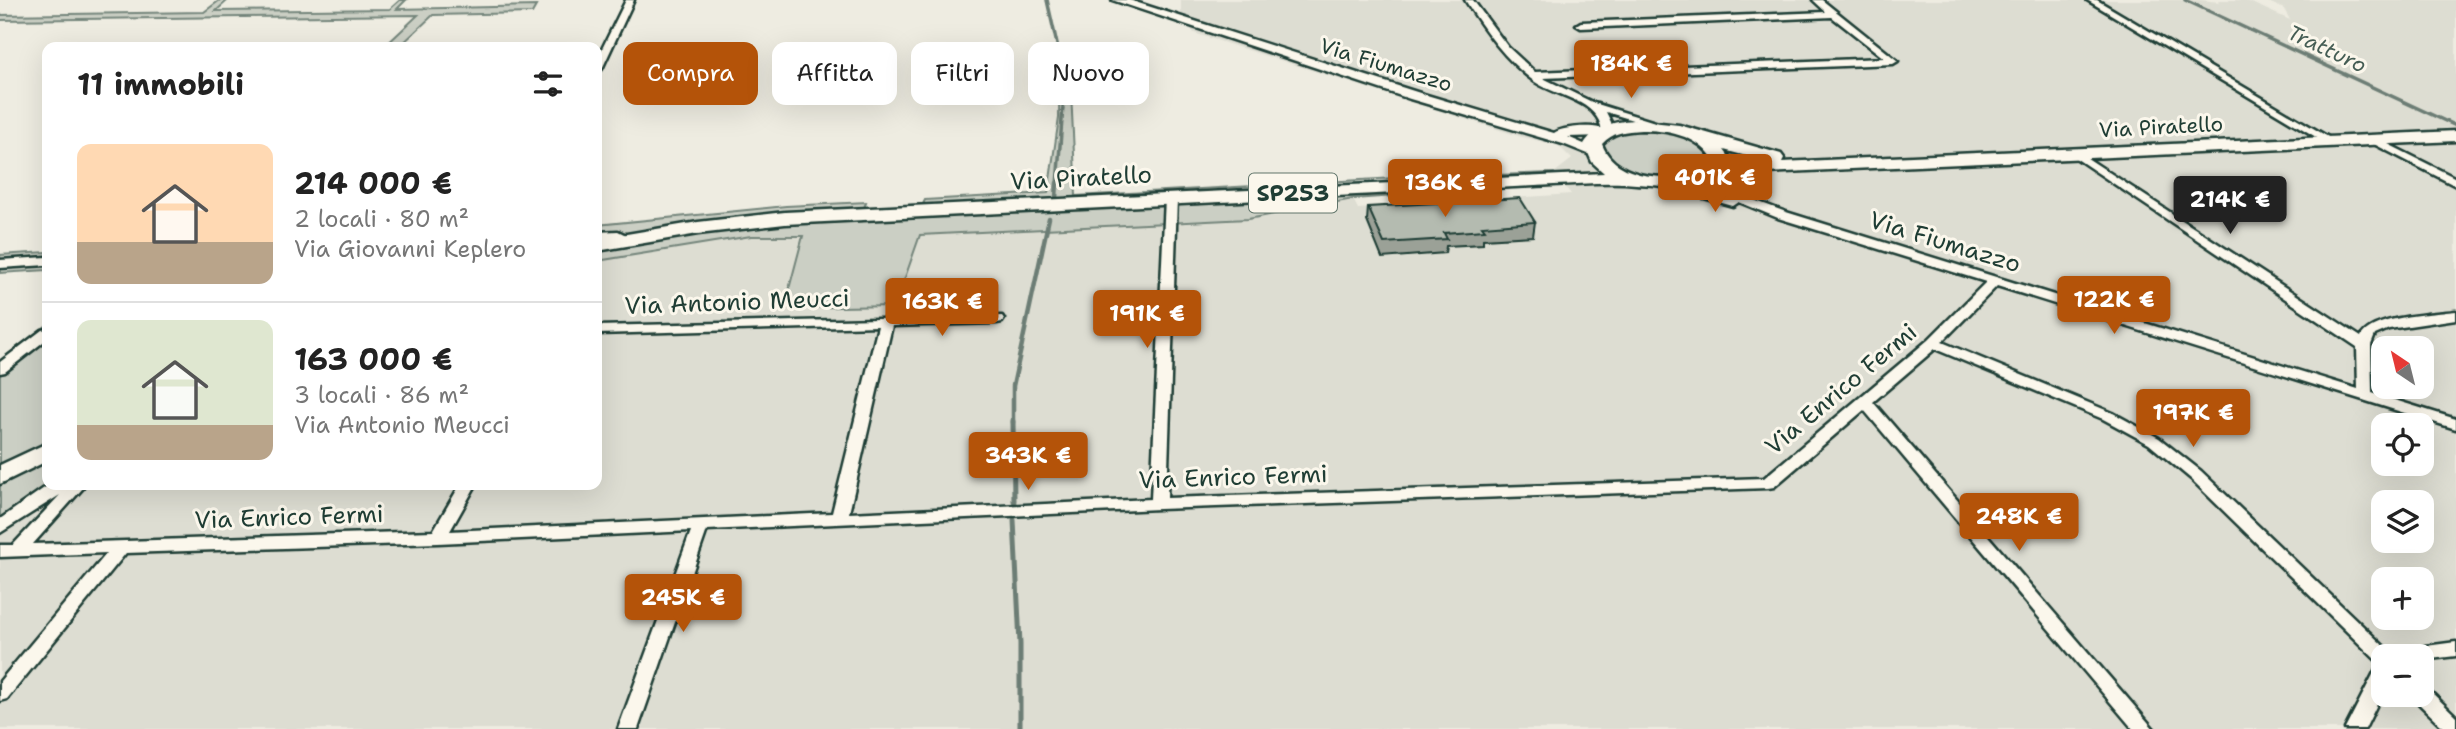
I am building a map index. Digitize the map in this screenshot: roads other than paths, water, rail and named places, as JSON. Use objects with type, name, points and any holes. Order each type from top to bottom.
[{"type":"main road","name":"SP253","points":[[1703,139],[1668,127],[1639,125],[1605,132],[1596,138],[1595,153],[1616,171],[1647,180],[1697,180],[1716,171]]},
{"type":"main road","name":"Via Piratello","points":[[1716,171],[2456,136]]},
{"type":"main road","name":"Via Piratello","points":[[1703,139],[1787,160],[1869,164]]},
{"type":"main road","points":[[1703,139],[1721,158],[1716,171]]},
{"type":"main road","name":"Via Piratello","points":[[1538,180],[1584,171],[1595,153]]},
{"type":"main road","name":"Via Piratello","points":[[602,245],[785,218],[1538,180],[1647,180]]},
{"type":"main road","points":[[0,476],[42,454]]},
{"type":"street","points":[[602,58],[629,0]]},
{"type":"street","name":"Via Fiumazzo","points":[[1118,0],[1522,129],[1569,141],[1595,153]]},
{"type":"street","points":[[1469,0],[1491,33],[1532,75],[1585,102],[1668,127]]},
{"type":"street","points":[[1532,75],[1893,61],[1817,0]]},
{"type":"street","points":[[2091,0],[2330,141]]},
{"type":"street","points":[[1581,25],[1834,14]]},
{"type":"street","points":[[1585,102],[1604,116],[1605,132]]},
{"type":"street","name":"Via Fiumazzo","points":[[1522,129],[1567,134],[1605,132]]},
{"type":"street","points":[[2372,139],[2456,183]]},
{"type":"street","points":[[2078,155],[2364,345]]},
{"type":"street","name":"Via Fiumazzo","points":[[1716,171],[1721,188],[1728,194],[1782,215]]},
{"type":"street","name":"Via Fiumazzo","points":[[1647,180],[1782,215],[2456,424]]},
{"type":"street","points":[[1158,504],[1171,198]]},
{"type":"street","name":"Via Piratello","points":[[602,236],[618,235],[628,239]]},
{"type":"street","points":[[0,264],[42,261]]},
{"type":"street","name":"Via Enrico Fermi","points":[[0,551],[438,537],[1158,504],[1768,483],[1933,343],[1996,281]]},
{"type":"street","points":[[2365,396],[2364,345],[2369,333],[2377,328],[2456,315]]},
{"type":"street","name":"Via Antonio Meucci","points":[[602,330],[997,319]]},
{"type":"street","points":[[839,519],[886,322]]},
{"type":"street","points":[[0,369],[42,337]]},
{"type":"street","points":[[1933,343],[2108,416],[2154,441],[2196,475],[2371,644]]},
{"type":"street","points":[[1865,402],[2144,729]]},
{"type":"street","points":[[0,527],[53,490]]},
{"type":"street","points":[[18,550],[73,490]]},
{"type":"street","points":[[438,537],[465,490]]},
{"type":"street","points":[[628,729],[701,525]]},
{"type":"street","points":[[0,694],[122,546]]},
{"type":"street","points":[[2434,652],[2456,649]]},
{"type":"street","points":[[2355,729],[2371,696]]},
{"type":"street","points":[[2434,707],[2456,728]]},
{"type":"waterway","points":[[1047,0],[1065,80],[1057,185]]},
{"type":"waterway","name":"Tratturo","points":[[2185,0],[2456,126]]},
{"type":"waterway","points":[[1056,198],[1057,183]]},
{"type":"waterway","points":[[1013,421],[1013,386],[1049,218]]},
{"type":"waterway","points":[[1013,421],[1014,501]]},
{"type":"waterway","points":[[1014,520],[1020,644],[1020,726]]}]
